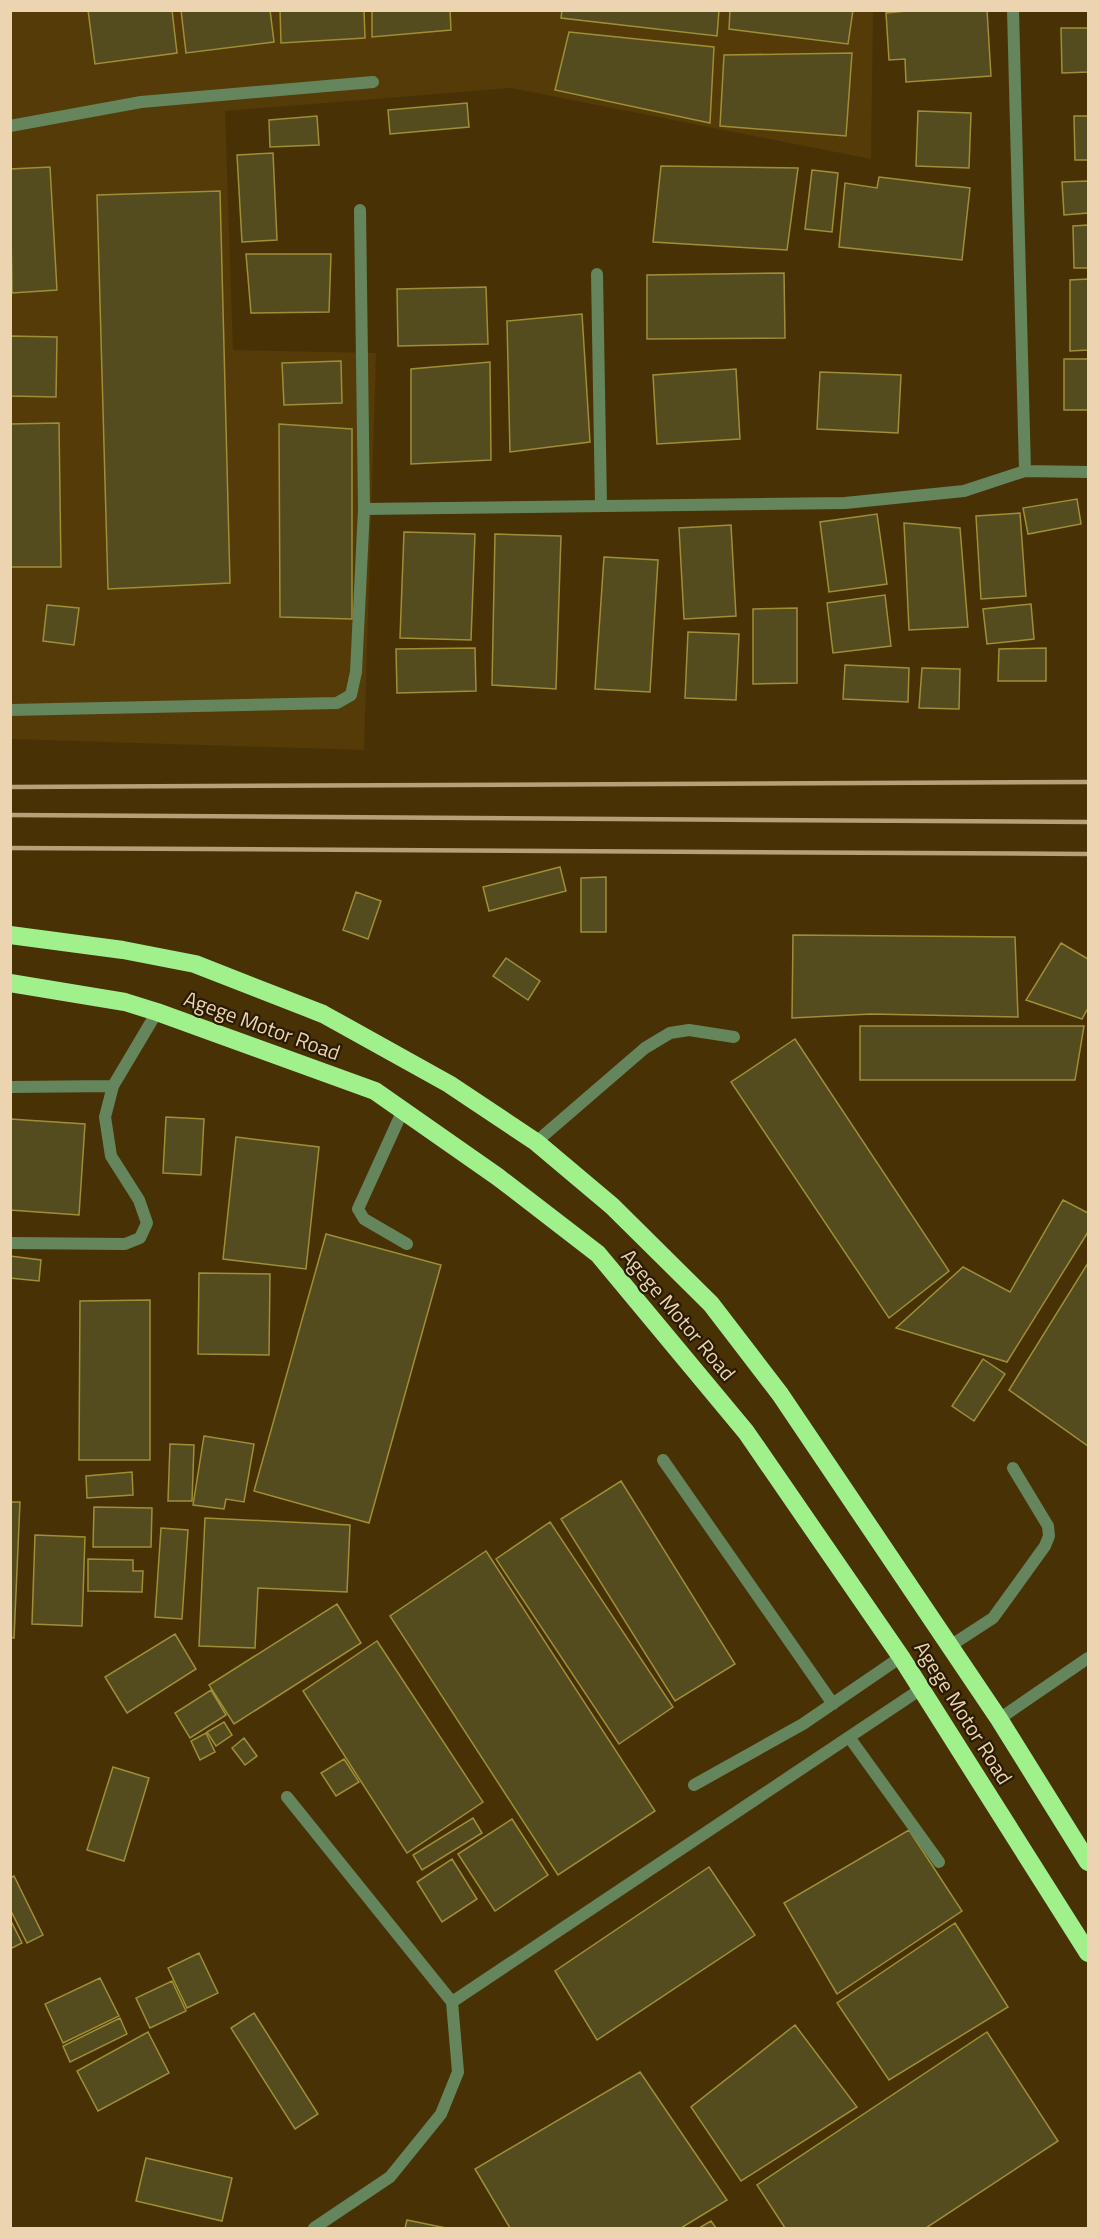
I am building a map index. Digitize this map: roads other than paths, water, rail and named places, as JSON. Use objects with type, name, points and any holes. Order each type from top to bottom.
[{"type":"highway","name":"Agege Motor Road","points":[[10,935],[123,950],[195,964],[322,1014],[449,1084],[536,1142],[612,1206],[711,1304],[787,1404],[999,1719],[1089,1862]]},
{"type":"highway","name":"Agege Motor Road","points":[[10,983],[125,1002],[157,1011],[375,1091],[498,1177],[598,1254],[746,1432],[901,1657],[1089,1953]]},
{"type":"street","points":[[1013,10],[1025,471]]},
{"type":"street","points":[[10,126],[141,102],[373,82]]},
{"type":"street","points":[[10,710],[337,703],[351,695],[356,672],[364,508],[360,210]]},
{"type":"street","points":[[597,274],[601,505]]},
{"type":"street","points":[[364,508],[845,503],[964,491],[1025,471],[1089,472]]},
{"type":"street","points":[[10,1243],[125,1244],[140,1238],[147,1223],[139,1200],[111,1156],[105,1118],[113,1086],[157,1011]]},
{"type":"street","points":[[536,1142],[645,1048],[670,1033],[689,1030],[734,1037]]},
{"type":"street","points":[[10,1087],[113,1086]]},
{"type":"street","points":[[404,1110],[358,1209],[364,1219],[407,1244]]},
{"type":"street","points":[[663,1460],[833,1704]]},
{"type":"street","points":[[950,1646],[993,1618],[1045,1546],[1049,1536],[1048,1526],[1013,1468]]},
{"type":"street","points":[[694,1785],[803,1724],[901,1657]]},
{"type":"street","points":[[999,1719],[1089,1658]]},
{"type":"street","points":[[452,2002],[921,1689]]},
{"type":"street","points":[[849,1737],[939,1862]]},
{"type":"street","points":[[287,1797],[452,2002],[458,2072],[441,2114],[390,2177],[314,2229]]},
{"type":"railway","points":[[10,787],[1088,782]]},
{"type":"railway","points":[[10,815],[1088,822]]},
{"type":"railway","points":[[10,848],[1088,854]]}]
